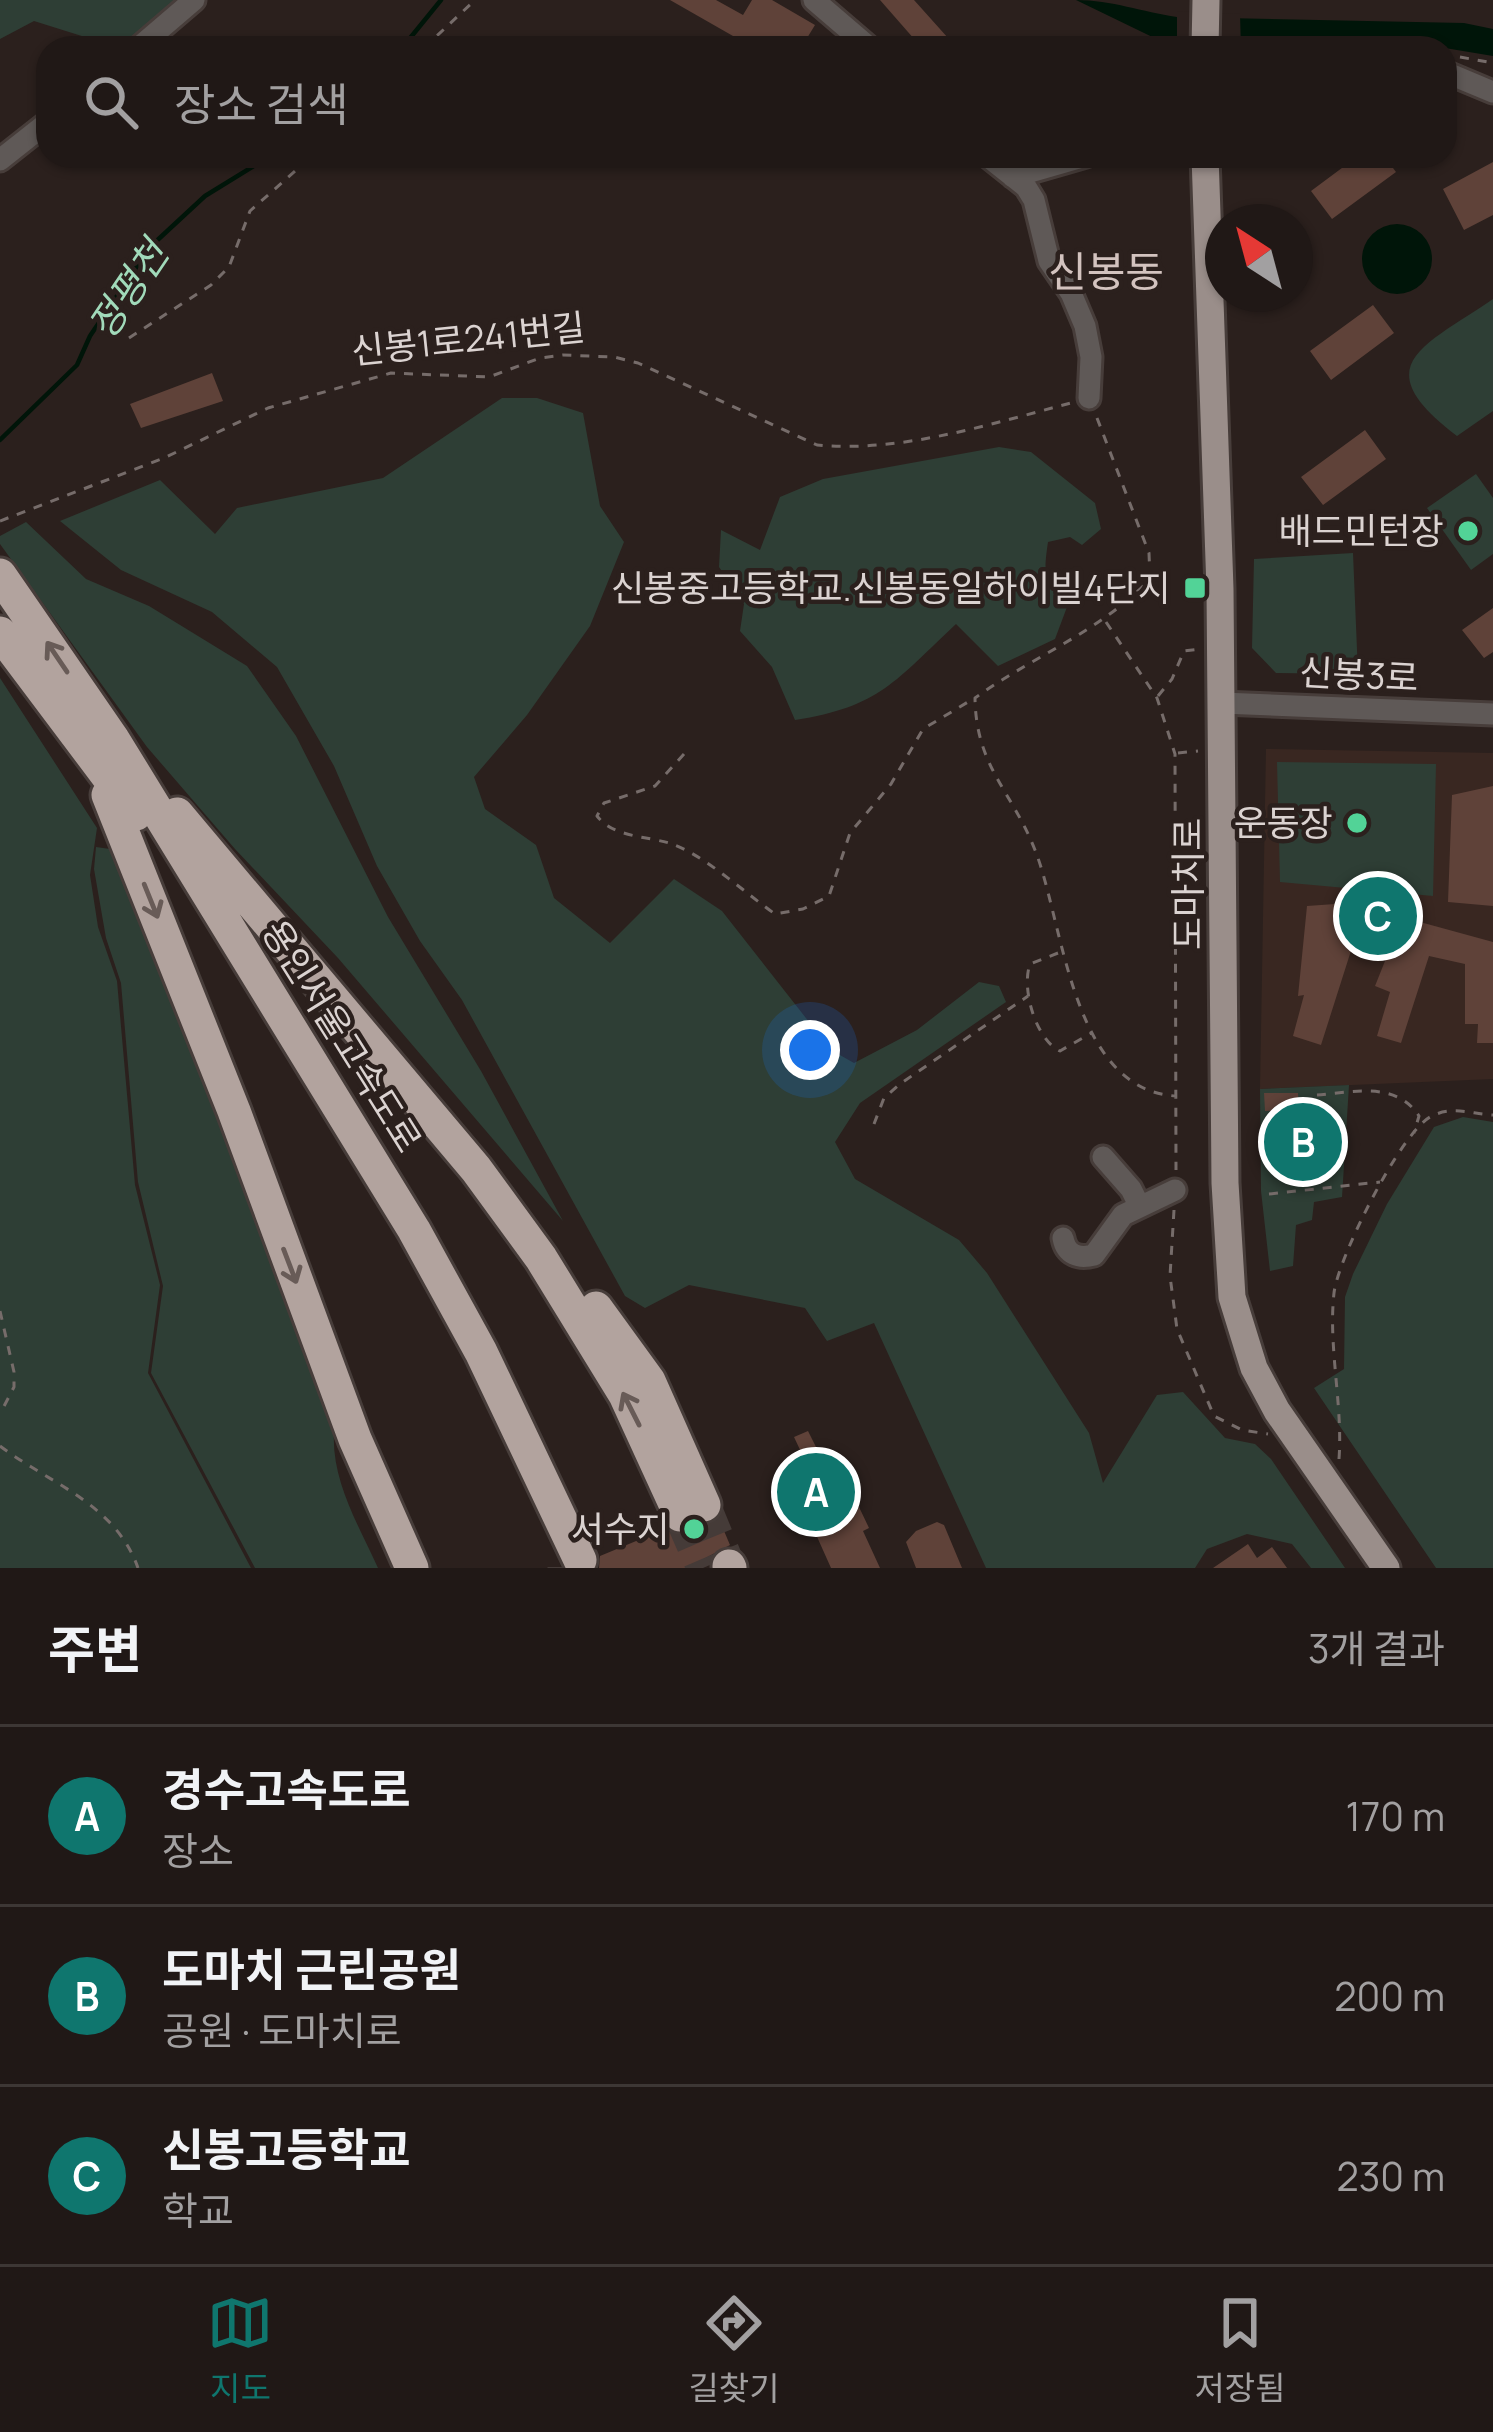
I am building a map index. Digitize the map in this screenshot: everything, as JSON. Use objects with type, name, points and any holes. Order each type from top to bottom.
[{"type":"highway","name":"용인서울고속도로","points":[[0,575],[313,1087],[420,1272],[572,1564]]},
{"type":"highway","name":"용인서울고속도로","points":[[0,633],[102,747]]},
{"type":"highway","points":[[102,747],[491,1189],[597,1345],[692,1510]]},
{"type":"highway","points":[[102,747],[355,1439],[412,1568]]},
{"type":"main road","points":[[1205,36],[1206,0]]},
{"type":"main road","name":"도마치로","points":[[1205,168],[1222,645],[1228,1255],[1240,1330],[1254,1367],[1289,1430],[1386,1568]]},
{"type":"street","points":[[152,36],[194,0]]},
{"type":"street","points":[[814,0],[855,36]]},
{"type":"street","points":[[1457,77],[1493,92]]},
{"type":"street","points":[[0,160],[36,132]]},
{"type":"street","points":[[1003,168],[1034,200],[1043,247],[1071,293],[1084,326],[1091,357],[1089,398]]},
{"type":"street","points":[[1013,176],[1042,168]]},
{"type":"street","name":"신봉3로","points":[[1222,703],[1493,714]]},
{"type":"street","points":[[1103,1157],[1139,1205]]},
{"type":"street","points":[[1063,1238],[1078,1257],[1094,1255],[1124,1215],[1175,1190]]},
{"type":"path","points":[[437,36],[475,0]]},
{"type":"path","points":[[1457,58],[1493,63]]},
{"type":"path","points":[[129,338],[220,276],[234,257],[250,211],[298,168]]},
{"type":"path","name":"신봉1로241번길","points":[[0,520],[164,458],[268,408],[391,373],[489,377],[540,358],[614,357],[638,363],[817,446],[846,448],[952,433],[1089,398]]},
{"type":"path","points":[[684,754],[655,786],[604,803],[597,817],[604,826],[673,844],[775,914],[802,909],[829,896],[850,833],[891,784],[923,729],[1105,621],[1150,579],[1152,567],[1089,398]]},
{"type":"path","points":[[1105,621],[1156,698],[1174,754],[1178,800],[1176,1096],[1170,1276],[1177,1329],[1214,1416],[1258,1436],[1289,1430]]},
{"type":"path","points":[[1156,698],[1172,680],[1184,651],[1222,645]]},
{"type":"path","points":[[975,698],[980,744],[1027,829],[1050,892],[1060,952],[1093,1031],[1119,1069],[1144,1091],[1176,1096]]},
{"type":"path","points":[[1060,952],[1030,964],[1025,977],[1047,1042],[1060,1051],[1093,1031]]},
{"type":"path","points":[[874,1124],[884,1098],[900,1084],[1028,996]]},
{"type":"path","points":[[1317,1095],[1393,1092],[1419,1116],[1413,1135]]},
{"type":"path","points":[[1336,1491],[1340,1453],[1334,1291],[1394,1157],[1427,1118],[1455,1108],[1493,1115]]},
{"type":"path","points":[[1269,1195],[1382,1182]]},
{"type":"path","points":[[0,1311],[14,1387],[0,1414]]},
{"type":"path","points":[[0,1446],[34,1472],[90,1502],[118,1531],[138,1568]]},
{"type":"shaded area","points":[[0,0],[177,0],[134,36],[82,36],[34,21],[0,39]]},
{"type":"shaded area","points":[[1076,0],[1177,17],[1464,23],[1493,29],[1493,56],[1457,50],[1457,36],[1150,36]]},
{"type":"shaded area","points":[[1397,224],[1422,234],[1432,259],[1422,284],[1397,294],[1372,284],[1362,259],[1372,234]]},
{"type":"shaded area","points":[[1493,299],[1493,411],[1457,436],[1429,412],[1413,391],[1409,374],[1414,358],[1427,344]]},
{"type":"shaded area","points":[[502,398],[537,398],[583,413],[600,506],[624,542],[590,626],[527,715],[474,777],[485,809],[536,845],[554,898],[610,943],[674,879],[722,911],[831,1050],[854,1063],[917,1030],[979,982],[999,986],[1006,1002],[860,1103],[835,1142],[855,1179],[959,1240],[987,1273],[1089,1433],[1103,1483],[1157,1395],[1183,1392],[1225,1438],[1255,1444],[1271,1459],[1345,1568],[1311,1568],[1292,1544],[1247,1534],[1207,1549],[1195,1568],[986,1568],[874,1323],[827,1341],[805,1308],[689,1285],[645,1308],[625,1296],[462,1000],[420,941],[377,866],[334,766],[277,667],[212,612],[121,570],[60,521],[160,480],[215,534],[237,508],[383,478]]},
{"type":"shaded area","points":[[999,447],[1031,452],[1095,503],[1101,529],[1082,545],[1070,537],[1048,542],[1047,578],[1067,607],[1055,639],[998,666],[956,624],[901,676],[867,699],[795,720],[772,667],[740,631],[744,604],[719,567],[721,530],[760,550],[780,497],[823,479]]},
{"type":"shaded area","name":"배드민턴장","points":[[1476,474],[1493,498],[1493,554],[1471,570],[1427,508]]},
{"type":"shaded area","points":[[26,522],[86,579],[149,606],[247,666],[296,736],[388,917],[481,1071],[563,1221],[338,958],[147,747],[0,544],[0,536]]},
{"type":"shaded area","points":[[1353,553],[1358,674],[1276,673],[1252,648],[1254,559]]},
{"type":"shaded area","points":[[0,678],[97,828],[90,875],[98,927],[117,981],[135,1185],[160,1285],[148,1373],[251,1568],[0,1568]]},
{"type":"shaded area","points":[[1266,749],[1493,753],[1493,1079],[1260,1089]]},
{"type":"shaded area","name":"운동장","points":[[1277,762],[1436,764],[1433,896],[1280,882]]},
{"type":"shaded area","points":[[96,847],[110,849],[170,968],[334,1431],[341,1484],[378,1568],[255,1568],[151,1373],[163,1286],[138,1182],[121,983],[106,938],[94,869]]},
{"type":"shaded area","points":[[1349,1085],[1342,1197],[1314,1202],[1312,1220],[1296,1225],[1293,1266],[1270,1271],[1261,1191],[1260,1089]]},
{"type":"shaded area","points":[[1463,1117],[1493,1122],[1493,1568],[1436,1568],[1314,1388],[1344,1369],[1345,1297],[1387,1204],[1434,1127]]},
{"type":"pier","points":[[1177,11],[1240,14],[1241,36],[1177,36]]},
{"type":"building","points":[[670,0],[716,0],[743,15],[752,0],[772,0],[815,25],[808,36],[733,36]]},
{"type":"building","points":[[880,0],[914,0],[946,36],[912,36]]},
{"type":"building","points":[[1493,162],[1493,215],[1464,230],[1443,189]]},
{"type":"building","points":[[1342,168],[1393,168],[1396,172],[1332,219],[1311,191]]},
{"type":"building","points":[[1373,305],[1394,333],[1331,380],[1310,351]]},
{"type":"building","points":[[212,373],[223,401],[141,428],[130,404]]},
{"type":"building","points":[[1365,430],[1386,459],[1323,505],[1301,477]]},
{"type":"building","points":[[1493,608],[1493,652],[1484,658],[1462,630]]},
{"type":"building","points":[[1493,786],[1493,906],[1448,902],[1452,795]]},
{"type":"building","points":[[1336,899],[1493,942],[1493,1043],[1477,1043],[1478,1024],[1465,1024],[1465,964],[1429,956],[1401,1043],[1377,1036],[1390,992],[1375,986],[1391,946],[1356,935],[1321,1045],[1293,1036],[1304,995],[1298,996],[1307,906],[1335,904]]},
{"type":"building","points":[[1264,1093],[1298,1093],[1299,1110],[1265,1111]]},
{"type":"building","points":[[808,1431],[817,1449],[823,1447],[852,1510],[859,1507],[869,1528],[863,1531],[880,1568],[831,1568],[814,1530],[806,1530],[783,1478],[794,1473],[788,1460],[802,1454],[794,1437]]},
{"type":"building","name":"서수지","points":[[719,1519],[730,1545],[687,1568],[599,1568],[600,1556],[665,1529],[677,1536],[688,1534],[698,1525]]},
{"type":"building","points":[[937,1522],[944,1525],[962,1568],[916,1568],[906,1542],[916,1531]]},
{"type":"building","points":[[1248,1544],[1257,1558],[1272,1547],[1287,1568],[1213,1568]]},
{"type":"waterway","name":"정평천","points":[[412,36],[441,0]]},
{"type":"waterway","name":"정평천","points":[[0,440],[77,365],[90,336],[150,247],[205,196],[250,168]]},
{"type":"tunnel","points":[[704,1505],[729,1566]]},
{"type":"tunnel","points":[[680,1515],[703,1568]]},
{"type":"place","name":"배드민턴장","points":[[1468,531]]},
{"type":"place","name":"신봉중고등학교.신봉동일하이빌4단지","points":[[1195,588]]},
{"type":"place","name":"운동장","points":[[1357,823]]},
{"type":"place","name":"신봉고등학교","points":[[1378,916]]},
{"type":"place","name":"도마치 근린공원","points":[[1303,1142]]},
{"type":"place","name":"경수고속도로","points":[[816,1492]]},
{"type":"place","name":"서수지","points":[[694,1529]]},
{"type":"district","name":"신봉동","points":[[1106,272]]}]
